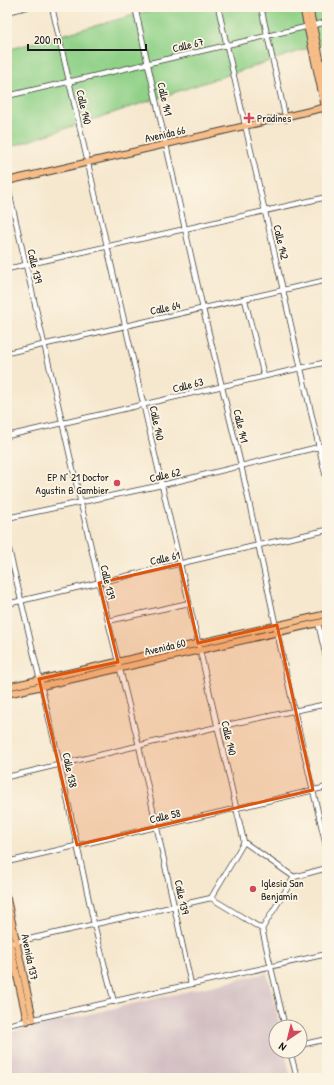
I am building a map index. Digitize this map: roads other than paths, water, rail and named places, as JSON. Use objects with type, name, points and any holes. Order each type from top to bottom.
[{"type":"main road","points":[[303,7],[310,26],[327,91]]},
{"type":"main road","points":[[309,7],[310,26],[326,110]]},
{"type":"main road","name":"Avenida 66","points":[[7,183],[285,118],[326,110]]},
{"type":"main road","name":"Avenida 60","points":[[7,694],[198,643],[327,614]]},
{"type":"main road","name":"Avenida 60","points":[[7,687],[39,679],[200,650],[327,621]]},
{"type":"main road","name":"Avenida 137","points":[[7,899],[11,943]]},
{"type":"main road","name":"Avenida 137","points":[[7,930],[30,1020]]},
{"type":"street","points":[[7,12],[27,7]]},
{"type":"street","name":"Calle 140","points":[[52,7],[244,842]]},
{"type":"street","name":"Calle 141","points":[[135,7],[203,309],[223,385],[277,625],[294,710],[327,850]]},
{"type":"street","name":"Calle 142","points":[[218,7],[327,482]]},
{"type":"street","points":[[261,7],[285,118]]},
{"type":"street","name":"Calle 67","points":[[7,96],[327,22]]},
{"type":"street","name":"Calle 139","points":[[7,183],[118,665],[139,746],[191,984]]},
{"type":"street","points":[[7,269],[107,248],[327,197]]},
{"type":"street","name":"Calle 64","points":[[7,353],[245,300],[327,280]]},
{"type":"street","points":[[245,300],[264,376]]},
{"type":"street","name":"Calle 63","points":[[7,436],[327,362]]},
{"type":"street","name":"Calle 62","points":[[7,518],[162,485],[327,445]]},
{"type":"street","name":"Calle 61","points":[[7,604],[327,530]]},
{"type":"street","name":"Calle 138","points":[[7,541],[60,765],[94,924],[114,1002]]},
{"type":"street","points":[[108,621],[189,603]]},
{"type":"street","points":[[318,623],[327,661]]},
{"type":"street","points":[[7,777],[217,727],[327,704]]},
{"type":"street","name":"Calle 58","points":[[7,862],[327,787]]},
{"type":"street","points":[[210,898],[244,842],[294,877]]},
{"type":"street","points":[[283,1019],[262,929],[294,877],[327,868]]},
{"type":"street","points":[[11,943],[210,898],[262,929]]},
{"type":"street","points":[[7,1025],[327,954]]},
{"type":"street","points":[[308,1043],[327,1039]]},
{"type":"street","points":[[292,1059],[297,1078]]},
{"type":"place","name":"Pradines","points":[[249,118]]},
{"type":"place","name":"EP N° 21 Doctor Agustin B Gambier","points":[[117,483]]},
{"type":"place","name":"Iglesia San Benjamín","points":[[253,889]]}]
